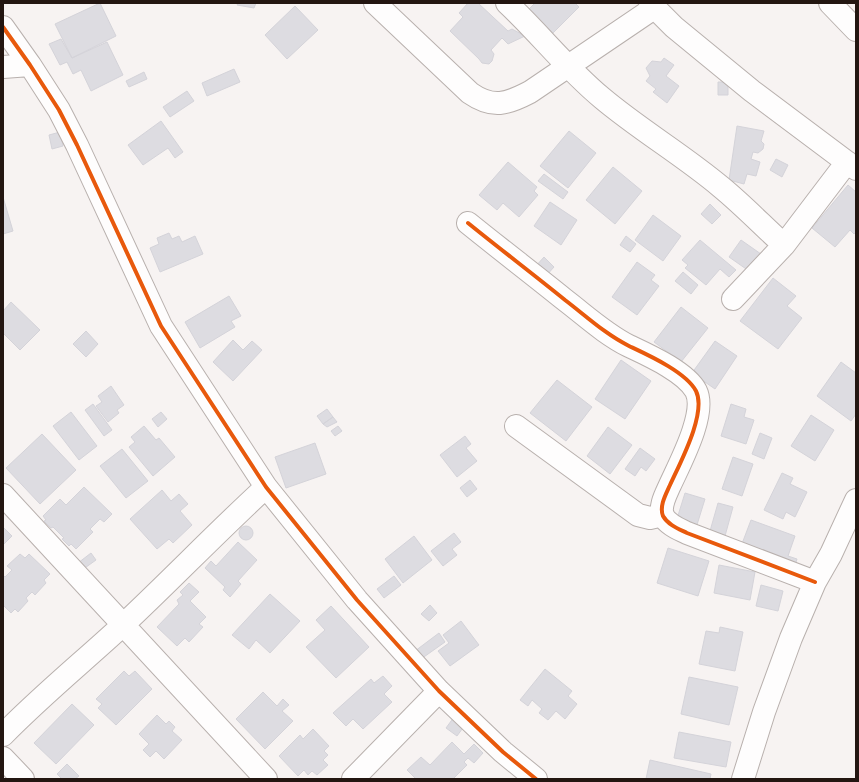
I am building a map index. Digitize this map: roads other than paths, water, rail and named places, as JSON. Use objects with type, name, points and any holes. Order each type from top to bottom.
[{"type":"street","points":[[375,3],[470,93],[486,102],[503,103],[516,99],[548,80],[652,6],[674,27],[752,91],[852,165],[784,245],[733,299]]},
{"type":"street","points":[[507,3],[525,20],[567,66],[601,97],[637,126],[681,156],[722,187],[784,245]]},
{"type":"street","points":[[830,3],[856,30]]},
{"type":"street","points":[[3,27],[59,110],[77,145],[161,326],[266,486],[357,600],[439,691],[503,752],[536,779]]},
{"type":"street","points":[[3,66],[30,65]]},
{"type":"street","points":[[468,223],[614,339],[665,364],[682,376],[695,390],[699,407],[697,419],[663,501],[663,515],[667,522],[687,533],[815,582]]},
{"type":"street","points":[[516,426],[638,515],[650,518],[663,515]]},
{"type":"street","points":[[3,735],[40,698],[123,625],[266,486]]},
{"type":"street","points":[[3,495],[266,779]]},
{"type":"street","points":[[743,779],[764,712],[791,638],[815,582],[831,554],[856,500]]},
{"type":"street","points":[[353,779],[439,691]]},
{"type":"street","points":[[3,758],[22,779]]}]
